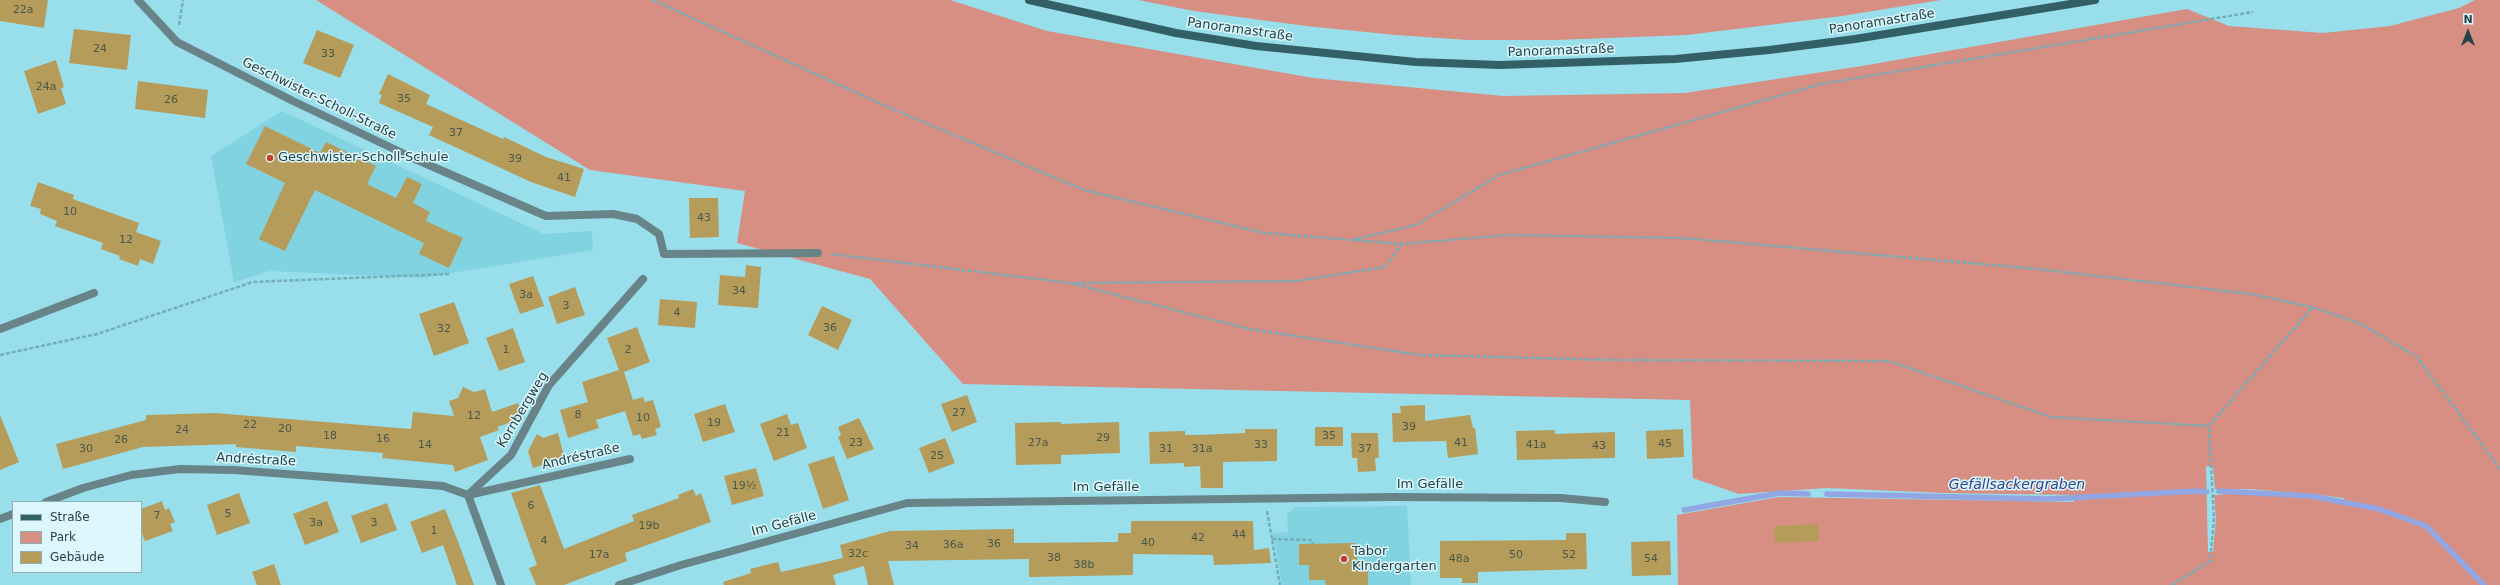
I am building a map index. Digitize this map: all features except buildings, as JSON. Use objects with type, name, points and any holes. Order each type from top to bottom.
[{"type":"main road","name":"Panoramastraße","points":[[1029,0],[1176,33],[1256,46],[1416,62],[1500,65],[1675,59],[1769,50],[1855,39],[2095,0]]},
{"type":"street","name":"Geschwister-Scholl-Straße","points":[[138,0],[176,42],[293,101],[415,159],[546,216],[612,214],[637,219],[659,234],[664,254],[818,253]]},
{"type":"street","name":"Kornbergweg","points":[[468,495],[511,455],[549,385],[643,279]]},
{"type":"street","points":[[0,329],[94,293]]},
{"type":"street","name":"Andréstraße","points":[[49,501],[83,488],[131,475],[180,469],[242,470],[443,486],[468,495],[630,459]]},
{"type":"street","points":[[468,495],[501,585]]},
{"type":"street","name":"Im Gefälle","points":[[621,585],[681,565],[907,503],[1264,499],[1561,498],[1605,502]]},
{"type":"street","points":[[0,519],[12,514]]},
{"type":"path","points":[[176,42],[183,0]]},
{"type":"path","points":[[653,0],[888,107],[1084,190],[1264,233],[1402,244],[1508,235],[1683,238],[2038,269],[2251,294],[2312,307],[2361,324],[2417,358],[2500,468]]},
{"type":"path","points":[[1352,240],[1416,225],[1499,175],[1821,84],[2253,12]]},
{"type":"path","points":[[818,253],[1070,283],[1296,281],[1385,267],[1402,244]]},
{"type":"path","points":[[0,355],[97,334],[253,282],[448,274]]},
{"type":"path","points":[[1070,283],[1249,328],[1420,355],[1613,360],[1889,361],[2051,417],[2209,426]]},
{"type":"path","points":[[2172,585],[2210,561],[2214,519],[2209,426],[2312,307]]},
{"type":"path","points":[[1264,499],[1280,585]]},
{"type":"path","points":[[1272,539],[1312,540],[1313,544]]},
{"type":"shaded area","name":"Geschwister-Scholl-Schule","points":[[282,111],[544,234],[592,231],[593,250],[421,278],[270,271],[234,282],[211,156]]},
{"type":"shaded area","name":"Tabor KIndergarten","points":[[1407,506],[1411,585],[1282,585],[1273,533],[1288,532],[1287,514],[1295,507]]},
{"type":"green space","points":[[316,0],[950,0],[1047,31],[1313,78],[1503,96],[1685,93],[1862,66],[2187,9],[2229,26],[2323,33],[2390,26],[2459,8],[2475,0],[2500,0],[2500,585],[2486,585],[2427,524],[2380,507],[2378,511],[2425,528],[2481,585],[1678,585],[1677,515],[1779,497],[2073,502],[2078,495],[1943,493],[1827,488],[1739,494],[1693,478],[1690,400],[963,384],[870,279],[737,243],[745,191],[590,170]],"holes":[[[2206,466],[2213,467],[2215,489],[2249,489],[2311,494],[2344,498],[2345,504],[2310,498],[2248,493],[2214,495],[2216,519],[2213,552],[2208,552]]]},
{"type":"green space","points":[[1138,0],[1941,0],[1842,16],[1687,35],[1556,40],[1467,40],[1306,26],[1194,11]]},
{"type":"waterway","name":"Gefällsackergraben","points":[[1827,494],[2048,499],[2197,491],[2207,492]]},
{"type":"waterway","name":"Gefällsackergraben","points":[[2219,491],[2311,496],[2379,509],[2426,526],[2484,585]]},
{"type":"waterway","name":"Gefällsackergraben","points":[[1684,510],[1780,493],[1808,494]]},
{"type":"place","name":"Geschwister-Scholl-Schule","points":[[270,158]]},
{"type":"place","name":"Tabor KIndergarten","points":[[1344,559]]}]
